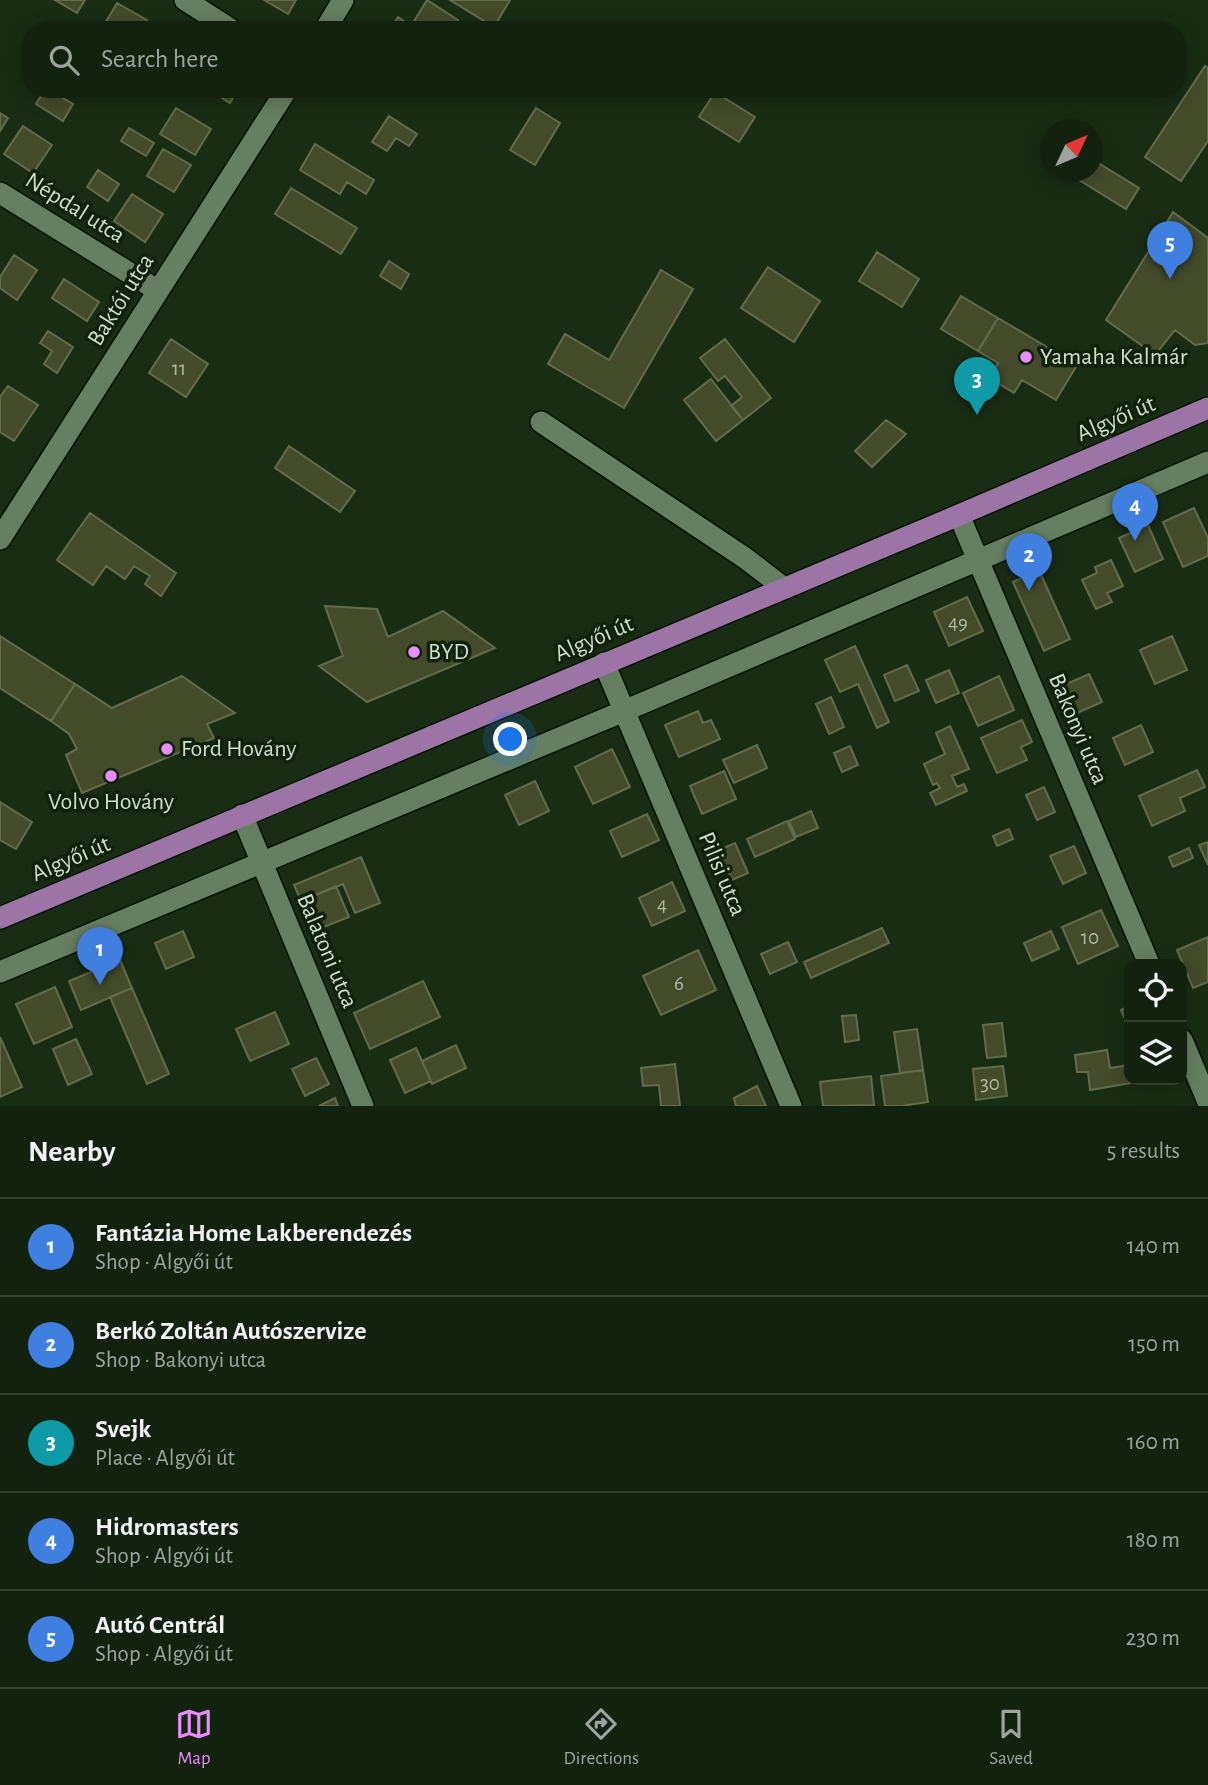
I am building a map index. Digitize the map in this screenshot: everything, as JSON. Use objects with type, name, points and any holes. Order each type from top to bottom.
[{"type":"main road","name":"Algyői út","points":[[0,918],[1208,408]]},
{"type":"street","points":[[185,0],[218,21]]},
{"type":"street","points":[[330,21],[343,0]]},
{"type":"street","name":"Baktói utca","points":[[0,539],[281,98]]},
{"type":"street","name":"Népdal utca","points":[[0,193],[157,290]]},
{"type":"street","points":[[541,422],[745,558],[784,588]]},
{"type":"street","points":[[0,972],[624,711],[1208,462]]},
{"type":"street","name":"Bakonyi utca","points":[[959,515],[1147,959]]},
{"type":"street","name":"Pilisi utca","points":[[604,663],[792,1106]]},
{"type":"street","name":"Balatoni utca","points":[[242,815],[363,1106]]},
{"type":"street","points":[[1187,1052],[1208,1102]]},
{"type":"building","points":[[55,0],[85,0],[77,13]]},
{"type":"building","points":[[264,0],[296,0],[288,14]]},
{"type":"building","points":[[427,0],[458,20],[457,21],[414,21]]},
{"type":"building","points":[[450,0],[510,0],[498,21],[484,21]]},
{"type":"building","points":[[117,3],[147,20],[146,21],[106,21]]},
{"type":"building","points":[[1205,66],[1208,68],[1208,141],[1181,181],[1145,157],[1184,98],[1187,98],[1187,93]]},
{"type":"building","points":[[40,98],[63,98],[73,104],[63,121],[36,104]]},
{"type":"building","points":[[711,98],[725,98],[755,117],[739,142],[699,117]]},
{"type":"building","points":[[176,108],[211,129],[195,155],[160,134]]},
{"type":"building","points":[[536,108],[560,123],[535,165],[510,150]]},
{"type":"building","points":[[0,113],[8,118],[0,131]]},
{"type":"building","points":[[389,116],[417,134],[409,146],[396,138],[387,151],[372,142]]},
{"type":"building","points":[[23,126],[52,145],[33,173],[4,154]]},
{"type":"building","points":[[129,128],[154,143],[146,156],[121,141]]},
{"type":"building","points":[[315,144],[374,180],[366,194],[347,182],[340,194],[300,170]]},
{"type":"building","points":[[163,149],[191,165],[174,192],[147,176]]},
{"type":"building","points":[[1103,166],[1139,188],[1126,209],[1082,182],[1103,182]]},
{"type":"building","points":[[98,170],[119,184],[108,201],[87,187]]},
{"type":"building","points":[[291,188],[357,228],[341,254],[275,214]]},
{"type":"building","points":[[132,194],[163,214],[145,242],[114,221]]},
{"type":"building","points":[[1173,212],[1208,238],[1208,343],[1195,345],[1175,330],[1155,355],[1106,320]]},
{"type":"building","points":[[877,252],[919,279],[902,307],[859,281]]},
{"type":"building","points":[[14,255],[37,270],[17,300],[0,288],[0,277]]},
{"type":"building","points":[[389,261],[409,274],[401,289],[380,276]]},
{"type":"building","points":[[768,267],[820,301],[794,342],[741,308]]},
{"type":"building","points":[[661,270],[693,289],[624,408],[548,364],[565,334],[609,360]]},
{"type":"building","points":[[64,279],[99,302],[87,321],[52,298]]},
{"type":"building","points":[[961,296],[998,318],[978,351],[941,329]]},
{"type":"building","name":"Yamaha Kalmár","points":[[998,318],[1077,365],[1056,400],[1022,380],[1014,393],[989,378],[998,363],[978,351]]},
{"type":"building","points":[[48,331],[73,347],[57,373],[44,364],[52,351],[40,343]]},
{"type":"building","points":[[171,339],[208,364],[186,397],[149,373]]},
{"type":"building","points":[[725,339],[771,398],[743,420],[731,406],[742,397],[725,376],[718,381],[700,358]]},
{"type":"building","points":[[711,379],[743,420],[716,441],[684,400]]},
{"type":"building","points":[[8,386],[38,405],[14,441],[0,432],[0,397]]},
{"type":"building","points":[[886,420],[906,434],[872,467],[855,451]]},
{"type":"building","points":[[289,446],[355,491],[340,512],[275,468]]},
{"type":"building","points":[[1194,508],[1208,538],[1208,556],[1183,567],[1163,522]]},
{"type":"building","points":[[90,513],[176,573],[161,596],[145,584],[150,576],[134,566],[125,579],[106,566],[93,585],[57,560]]},
{"type":"building","points":[[1148,525],[1163,559],[1135,572],[1119,538]]},
{"type":"building","points":[[1111,560],[1123,586],[1107,593],[1112,602],[1096,609],[1082,580],[1097,573],[1095,567]]},
{"type":"building","points":[[1039,570],[1070,639],[1044,651],[1013,582]]},
{"type":"building","points":[[967,597],[983,631],[949,646],[934,612]]},
{"type":"building","name":"BYD","points":[[325,606],[377,609],[388,637],[443,611],[495,648],[367,702],[319,666],[343,656]]},
{"type":"building","points":[[0,636],[75,684],[51,721],[0,688]]},
{"type":"building","points":[[1172,636],[1187,670],[1155,684],[1140,650]]},
{"type":"building","points":[[855,646],[889,722],[877,728],[858,684],[840,692],[825,660]]},
{"type":"building","points":[[907,665],[919,691],[895,701],[884,675]]},
{"type":"building","points":[[949,670],[959,693],[936,703],[926,680]]},
{"type":"building","points":[[1089,674],[1102,702],[1077,713],[1064,685]]},
{"type":"building","points":[[182,676],[235,713],[207,724],[214,738],[82,793],[66,755],[77,749],[69,734],[51,721],[75,684],[112,708]]},
{"type":"building","points":[[999,676],[1014,710],[978,726],[963,693]]},
{"type":"building","points":[[831,697],[844,727],[829,734],[816,704]]},
{"type":"building","points":[[698,711],[703,723],[711,720],[720,739],[679,757],[665,725]]},
{"type":"building","points":[[1022,720],[1032,742],[1021,747],[1027,760],[997,773],[981,738]]},
{"type":"building","points":[[1141,725],[1153,752],[1125,765],[1113,738]]},
{"type":"building","points":[[950,726],[969,769],[952,776],[957,787],[964,784],[967,791],[936,805],[930,793],[940,788],[937,783],[933,785],[924,764],[945,754],[936,733]]},
{"type":"building","points":[[757,745],[767,768],[734,783],[723,760]]},
{"type":"building","points":[[850,746],[858,765],[842,772],[834,753]]},
{"type":"building","points":[[612,749],[630,787],[593,804],[575,767]]},
{"type":"building","points":[[1197,770],[1205,787],[1180,798],[1185,811],[1152,826],[1139,796]]},
{"type":"building","points":[[724,771],[736,799],[702,814],[690,786]]},
{"type":"building","points":[[535,781],[549,811],[519,825],[505,795]]},
{"type":"building","points":[[1044,787],[1055,812],[1037,820],[1026,795]]},
{"type":"building","points":[[0,802],[32,822],[16,849],[0,840]]},
{"type":"building","points":[[811,811],[818,828],[796,837],[789,821]]},
{"type":"building","points":[[647,814],[659,840],[622,857],[610,831]]},
{"type":"building","points":[[787,821],[795,839],[755,857],[747,839]]},
{"type":"building","points":[[1009,829],[1013,839],[997,846],[993,836]]},
{"type":"building","points":[[1208,842],[1208,865],[1199,845]]},
{"type":"building","points":[[735,843],[748,873],[732,880],[719,850]]},
{"type":"building","points":[[1074,846],[1086,873],[1063,884],[1050,856]]},
{"type":"building","points":[[1189,848],[1193,858],[1173,867],[1169,857]]},
{"type":"building","points":[[361,857],[380,903],[355,913],[343,884],[301,901],[294,885]]},
{"type":"building","points":[[672,882],[685,911],[652,926],[639,898]]},
{"type":"building","points":[[336,886],[349,917],[314,931],[301,901]]},
{"type":"building","points":[[1101,910],[1118,946],[1078,964],[1062,927]]},
{"type":"building","points":[[882,928],[889,943],[811,978],[804,962]]},
{"type":"building","points":[[183,931],[194,957],[166,969],[155,943]]},
{"type":"building","points":[[1051,931],[1059,949],[1032,961],[1024,943]]},
{"type":"building","points":[[1208,937],[1208,982],[1193,988],[1187,974],[1187,959],[1181,959],[1177,950]]},
{"type":"building","points":[[788,942],[797,962],[770,974],[761,954]]},
{"type":"building","points":[[698,950],[716,990],[661,1015],[643,976]]},
{"type":"building","points":[[120,960],[132,988],[81,1010],[69,981]]},
{"type":"building","points":[[423,981],[440,1017],[370,1049],[354,1013]]},
{"type":"building","points":[[55,987],[72,1027],[34,1044],[16,1004]]},
{"type":"building","points":[[132,988],[169,1074],[147,1084],[110,997]]},
{"type":"building","points":[[275,1012],[289,1044],[250,1061],[236,1029]]},
{"type":"building","points":[[856,1015],[859,1040],[845,1042],[842,1016]]},
{"type":"building","points":[[1002,1023],[1006,1056],[987,1058],[983,1025]]},
{"type":"building","points":[[917,1029],[923,1070],[900,1073],[894,1032]]},
{"type":"building","points":[[0,1037],[22,1087],[0,1097]]},
{"type":"building","points":[[76,1039],[92,1074],[68,1085],[53,1049]]},
{"type":"building","points":[[456,1045],[466,1068],[432,1084],[422,1061]]},
{"type":"building","points":[[416,1048],[431,1081],[405,1093],[390,1060]]},
{"type":"building","points":[[1107,1050],[1110,1068],[1124,1066],[1124,1084],[1090,1090],[1088,1072],[1077,1072],[1075,1055]]},
{"type":"building","points":[[316,1058],[329,1084],[305,1096],[292,1069]]},
{"type":"building","points":[[675,1064],[680,1106],[661,1106],[659,1085],[643,1086],[641,1068]]},
{"type":"building","points":[[1003,1066],[1007,1096],[976,1100],[973,1069]]},
{"type":"building","points":[[923,1070],[928,1102],[885,1106],[881,1076]]},
{"type":"building","points":[[871,1076],[874,1105],[823,1106],[820,1082]]},
{"type":"building","points":[[757,1086],[766,1106],[736,1106],[734,1098]]},
{"type":"building","points":[[335,1098],[338,1106],[319,1106]]},
{"type":"place","name":"Autó Centrál","points":[[1170,279]]},
{"type":"place","name":"Yamaha Kalmár","points":[[1026,357]]},
{"type":"place","name":"Svejk","points":[[977,415]]},
{"type":"place","name":"Hidromasters","points":[[1135,541]]},
{"type":"place","name":"Berkó Zoltán Autószervize","points":[[1029,591]]},
{"type":"place","name":"BYD","points":[[414,652]]},
{"type":"place","name":"Ford Hovány","points":[[167,749]]},
{"type":"place","name":"Volvo Hovány","points":[[111,776]]},
{"type":"place","name":"Fantázia Home Lakberendezés","points":[[100,985]]}]
